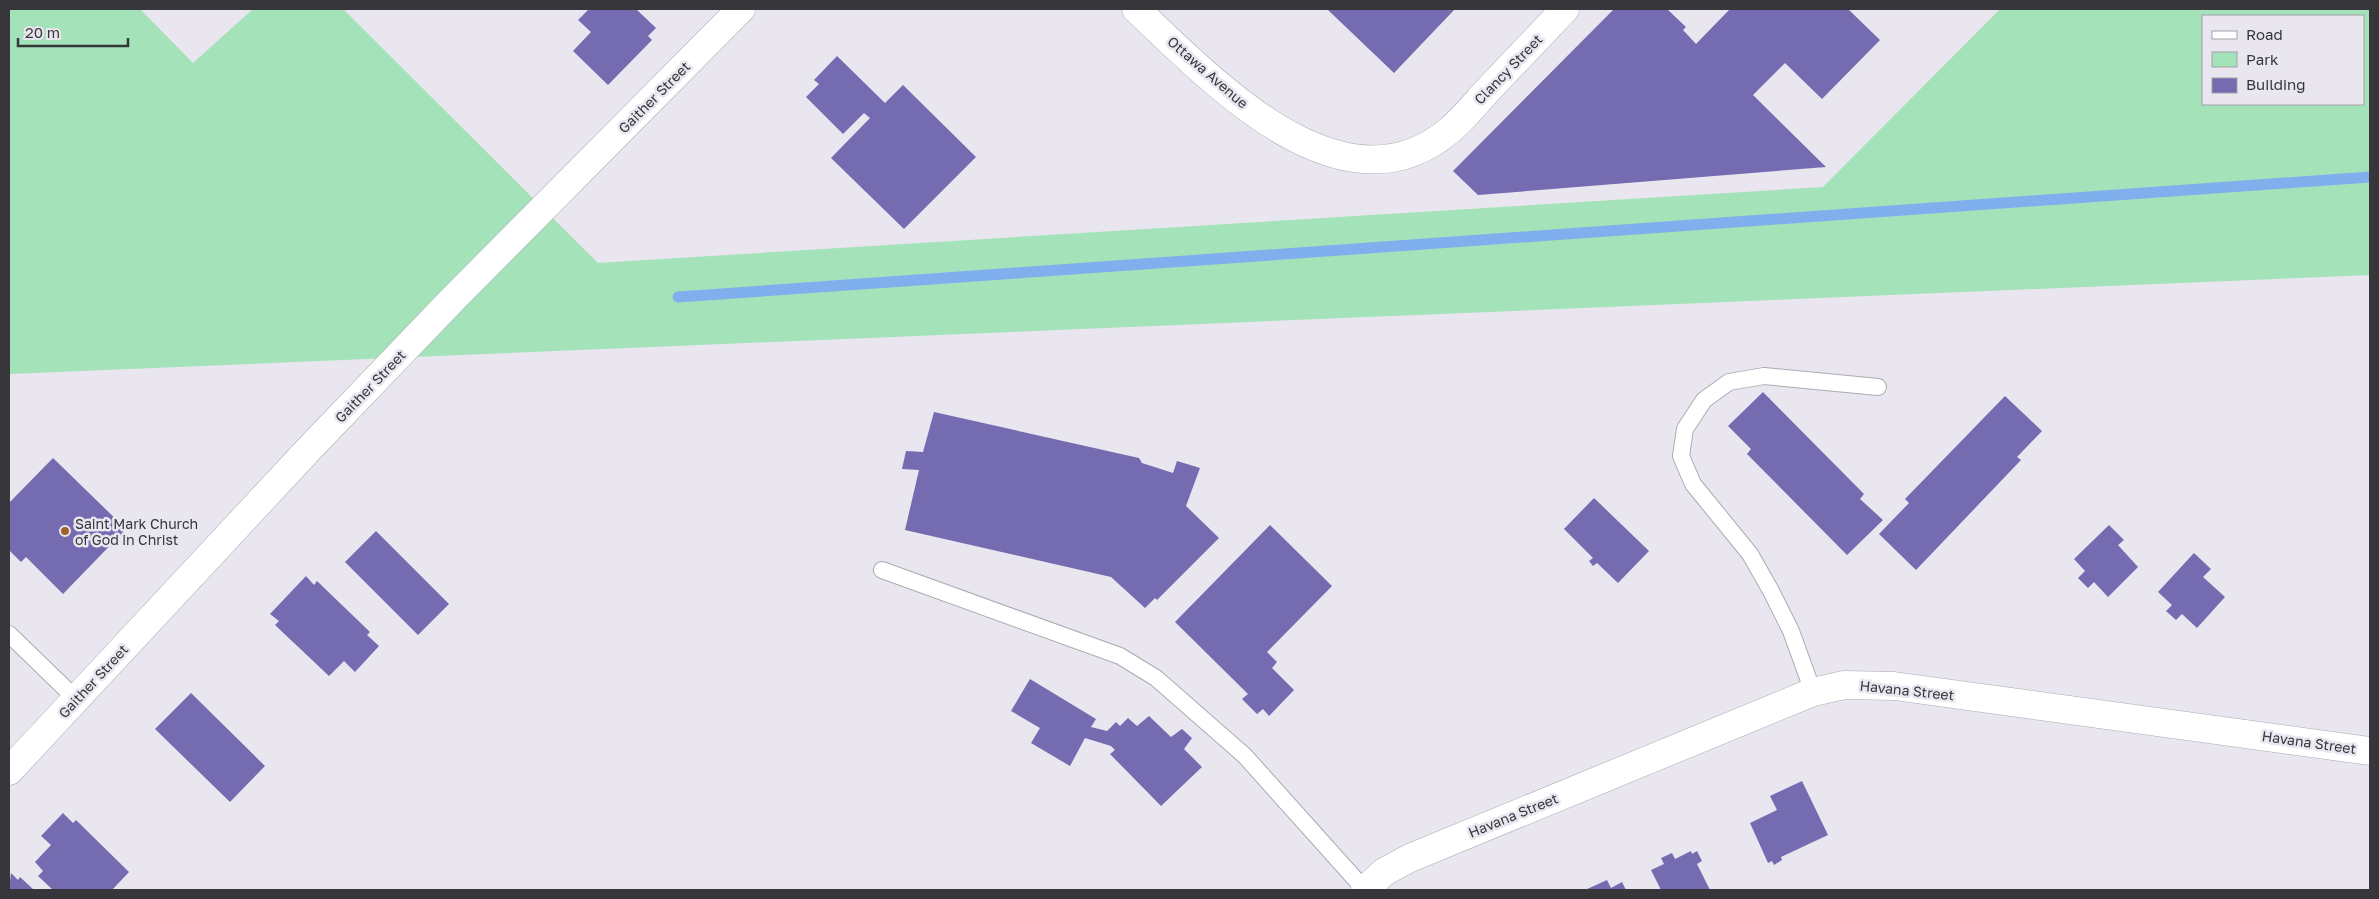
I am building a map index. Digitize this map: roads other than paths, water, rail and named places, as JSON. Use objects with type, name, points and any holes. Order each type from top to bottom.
[{"type":"street","name":"Gaither Street","points":[[9,772],[309,449],[446,306],[741,9]]},
{"type":"street","name":"Ottawa Avenue","points":[[1136,9],[1224,91],[1268,122],[1309,146],[1354,158],[1389,158],[1423,148],[1450,130]]},
{"type":"street","name":"Clancy Street","points":[[1450,130],[1566,9]]},
{"type":"street","name":"Havana Street","points":[[1365,890],[1384,872],[1410,858],[1813,692],[1844,684],[1894,686],[2370,750]]},
{"type":"lane","points":[[1813,692],[1791,631],[1750,554],[1693,484],[1680,456],[1685,429],[1704,400],[1730,382],[1764,376],[1878,387]]},
{"type":"lane","points":[[882,570],[1120,656],[1156,678],[1245,756],[1365,890]]},
{"type":"lane","points":[[9,634],[76,699]]},
{"type":"waterway","points":[[678,297],[2370,177]]},
{"type":"place","name":"Saint Mark Church of God in Christ","points":[[65,531]]}]
